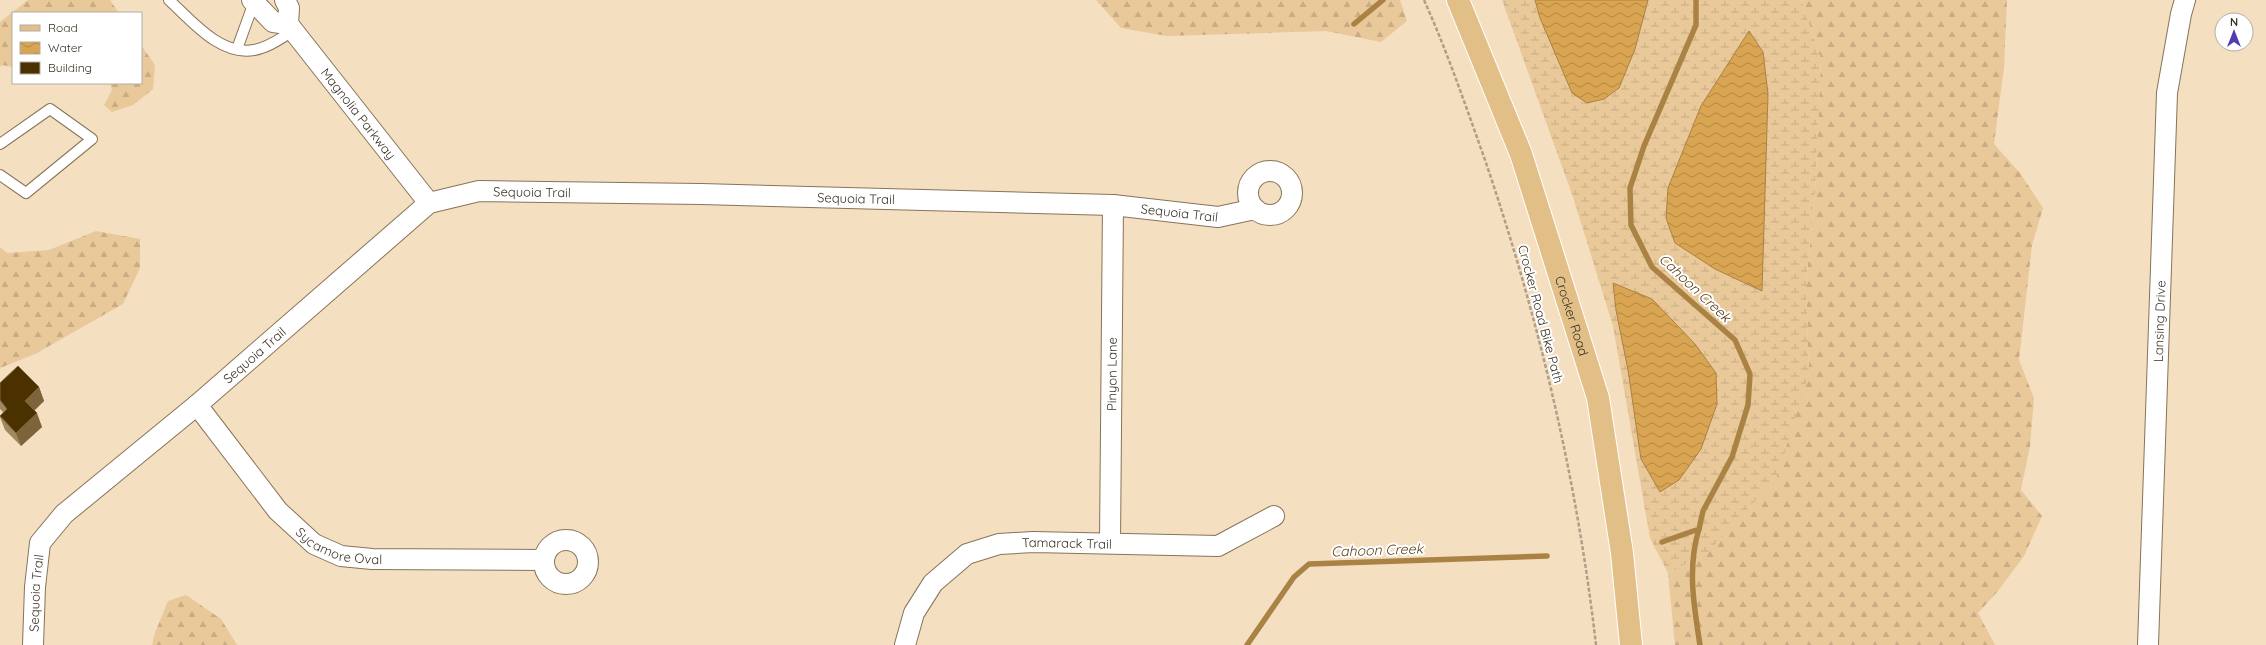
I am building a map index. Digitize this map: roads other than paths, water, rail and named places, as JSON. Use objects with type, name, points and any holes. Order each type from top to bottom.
[{"type":"main road","name":"Crocker Road","points":[[1458,0],[1521,154],[1598,398],[1622,553],[1630,645]]},
{"type":"street","points":[[253,1],[273,22],[290,27],[289,8],[285,0]]},
{"type":"street","name":"Lansing Drive","points":[[2148,645],[2167,93],[2181,14],[2185,0]]},
{"type":"street","name":"Magnolia Parkway","points":[[290,27],[430,203]]},
{"type":"street","name":"Sequoia Trail","points":[[33,645],[35,587],[40,543],[64,514],[197,405],[430,203],[479,191],[693,194],[1114,205],[1218,217],[1255,209]]},
{"type":"street","name":"Pinyon Lane","points":[[1110,542],[1114,205]]},
{"type":"street","name":"Sycamore Oval","points":[[197,405],[278,510],[314,544],[341,556],[372,559],[544,560]]},
{"type":"street","name":"Tamarack Trail","points":[[905,645],[914,614],[933,583],[967,554],[999,544],[1110,542],[1218,546],[1274,516]]},
{"type":"lane","points":[[169,0],[212,39],[237,49],[254,50],[265,48],[290,27]]},
{"type":"lane","points":[[237,49],[253,1]]},
{"type":"lane","points":[[0,144],[50,109],[92,139],[26,193],[0,175]]},
{"type":"water","points":[[1535,0],[1648,0],[1635,49],[1619,88],[1604,99],[1587,103],[1572,93],[1540,18]]},
{"type":"water","points":[[1749,31],[1763,52],[1768,94],[1762,291],[1715,269],[1675,243],[1666,218],[1668,188],[1701,106]]},
{"type":"water","points":[[1613,283],[1652,299],[1695,344],[1716,373],[1717,404],[1701,449],[1679,480],[1660,492],[1641,459],[1628,370],[1616,310]]},
{"type":"waterway","points":[[1354,24],[1383,0]]},
{"type":"waterway","name":"Cahoon Creek","points":[[1662,542],[1699,529],[1703,511],[1732,457],[1748,405],[1750,374],[1735,340],[1652,267],[1631,225],[1630,188],[1644,146],[1696,25],[1696,0]]},
{"type":"waterway","points":[[1699,529],[1695,543],[1692,572],[1694,602],[1700,645]]},
{"type":"waterway","name":"Cahoon Creek","points":[[1247,645],[1294,577],[1309,564],[1547,556]]}]
